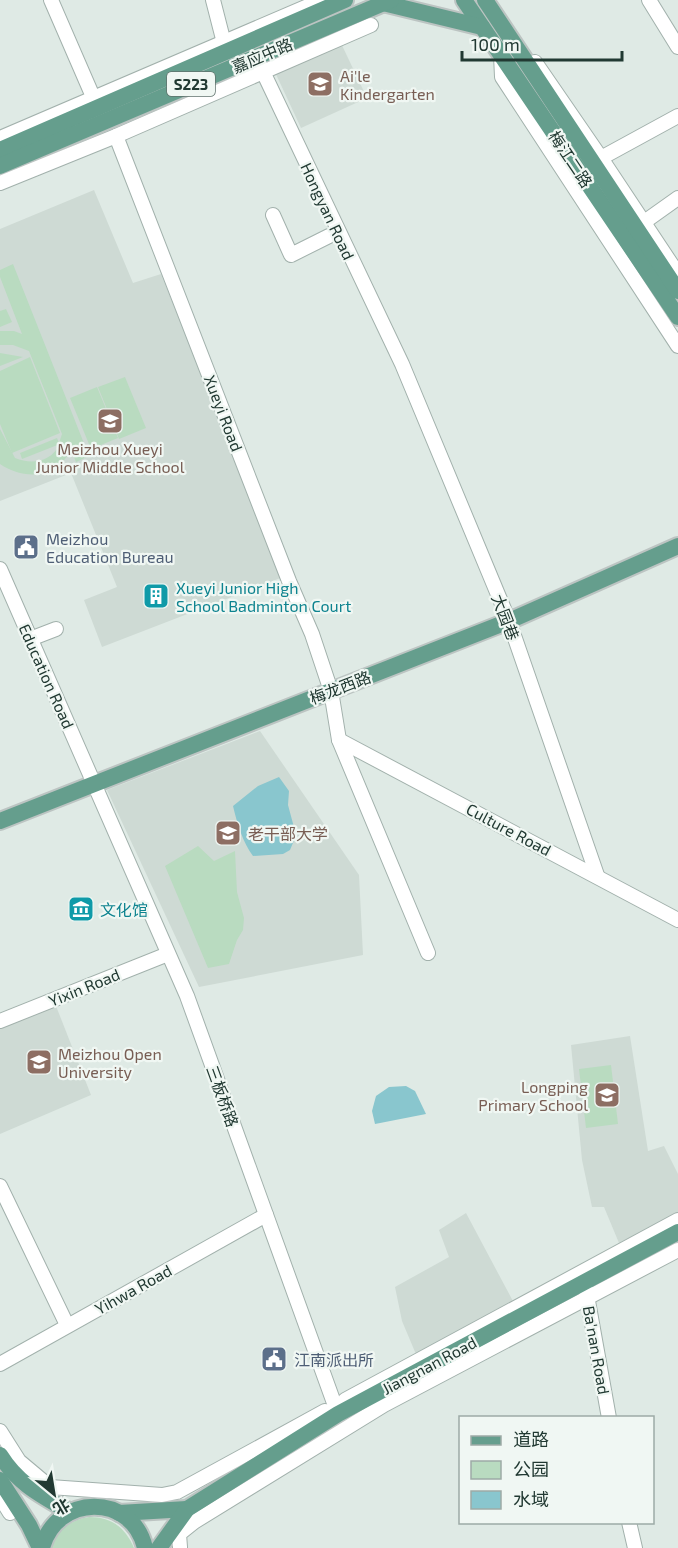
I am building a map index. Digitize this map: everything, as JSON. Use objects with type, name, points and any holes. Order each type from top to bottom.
[{"type":"main road","name":"嘉应中路","points":[[0,150],[95,103],[345,0]]},
{"type":"main road","name":"梅江二路","points":[[464,0],[678,317]]},
{"type":"main road","name":"梅江二路","points":[[485,0],[497,8],[522,56],[596,158],[678,291]]},
{"type":"main road","name":"嘉应中路","points":[[0,166],[260,65],[387,2]]},
{"type":"main road","points":[[387,2],[482,27]]},
{"type":"main road","name":"梅龙西路","points":[[0,821],[509,621],[678,546]]},
{"type":"main road","name":"Jiangnan Road","points":[[149,1547],[187,1509],[336,1408],[586,1290],[678,1232]]},
{"type":"main road","points":[[0,1455],[22,1483],[70,1512],[54,1524],[41,1548]]},
{"type":"main road","points":[[0,1480],[41,1548]]},
{"type":"main road","name":"Jiangnan Road","points":[[70,1512],[90,1507],[110,1509],[119,1513],[187,1509]]},
{"type":"main road","points":[[119,1513],[135,1526],[149,1547]]},
{"type":"street","points":[[51,0],[95,103]]},
{"type":"street","points":[[213,0],[223,39]]},
{"type":"street","points":[[0,138],[95,103],[322,0]]},
{"type":"street","points":[[649,0],[678,47]]},
{"type":"street","points":[[0,183],[116,136],[260,65],[371,25]]},
{"type":"street","points":[[501,55],[502,77],[678,346]]},
{"type":"street","name":"Hongyan Road","points":[[260,65],[402,364]]},
{"type":"street","points":[[678,116],[596,158],[678,274]]},
{"type":"street","name":"Xueyi Road","points":[[116,136],[312,634],[331,691],[339,740],[428,952]]},
{"type":"street","points":[[647,220],[678,198]]},
{"type":"street","points":[[273,214],[291,255],[329,236]]},
{"type":"street","name":"大园巷","points":[[402,364],[509,621],[597,875]]},
{"type":"street","name":"Education Road","points":[[0,569],[94,784]]},
{"type":"street","points":[[30,639],[56,629]]},
{"type":"street","name":"Culture Road","points":[[339,740],[678,920]]},
{"type":"street","name":"三板桥路","points":[[94,784],[187,996],[336,1408]]},
{"type":"street","name":"Yixin Road","points":[[0,1021],[168,954]]},
{"type":"street","points":[[0,1186],[67,1325]]},
{"type":"street","name":"Yihwa Road","points":[[0,1364],[266,1215]]},
{"type":"street","points":[[0,1431],[19,1461],[50,1487],[162,1495],[177,1492],[336,1408],[678,1220]]},
{"type":"street","points":[[180,1547],[179,1534],[194,1522],[384,1405],[586,1290],[678,1250]]},
{"type":"street","name":"Ba'nan Road","points":[[586,1290],[609,1416]]},
{"type":"street","points":[[0,1497],[10,1513]]},
{"type":"street","points":[[629,1524],[635,1548]]},
{"type":"shaded area","name":"Ai'le Kindergarten","points":[[339,39],[367,98],[301,128],[274,70]]},
{"type":"shaded area","name":"Meizhou Xueyi Junior Middle School","points":[[94,190],[133,283],[161,274],[283,577],[102,647],[84,600],[117,587],[71,473],[0,501],[0,229]]},
{"type":"shaded area","name":"老干部大学","points":[[260,731],[359,875],[363,955],[199,987],[107,790]]},
{"type":"shaded area","name":"Meizhou Open University","points":[[56,1006],[91,1095],[0,1134],[0,1029]]},
{"type":"shaded area","name":"Longping Primary School","points":[[630,1036],[648,1151],[664,1146],[678,1174],[678,1213],[619,1243],[604,1207],[592,1207],[582,1160],[571,1045]]},
{"type":"shaded area","points":[[466,1213],[515,1305],[418,1359],[402,1321],[395,1287],[449,1257],[439,1230]]},
{"type":"green space","points":[[13,264],[89,456],[76,462],[71,450],[58,466],[40,474],[20,473],[0,464],[0,429],[15,458],[28,461],[40,460],[52,455],[60,444],[22,459],[20,453],[57,438],[59,443],[62,434],[29,351],[13,345],[0,345],[0,331],[14,331],[22,334],[0,277],[0,270]]},
{"type":"green space","points":[[6,309],[12,322],[0,327],[0,311]]},
{"type":"green space","points":[[0,353],[23,357],[0,366]]},
{"type":"green space","points":[[30,357],[60,433],[12,453],[0,424],[0,371]]},
{"type":"green space","points":[[125,377],[146,428],[119,439],[98,387]]},
{"type":"green space","points":[[97,387],[118,438],[91,449],[70,398]]},
{"type":"green space","points":[[198,846],[214,861],[235,851],[237,892],[244,918],[243,930],[229,964],[208,968],[165,866]]},
{"type":"green space","points":[[611,1065],[618,1124],[586,1128],[579,1069]]},
{"type":"green space","points":[[89,1517],[111,1521],[122,1529],[134,1548],[51,1548],[57,1536],[66,1527]]},
{"type":"water","points":[[279,777],[289,791],[288,805],[295,838],[290,850],[283,854],[253,856],[246,845],[233,806],[258,786]]},
{"type":"water","points":[[406,1086],[415,1091],[426,1114],[375,1124],[372,1111],[376,1096],[389,1087]]},
{"type":"place","name":"Ai'le Kindergarten","points":[[320,84]]},
{"type":"place","name":"Meizhou Xueyi Junior Middle School","points":[[110,421]]},
{"type":"place","name":"Meizhou Education Bureau","points":[[26,547]]},
{"type":"place","name":"Xueyi Junior High School Badminton Court","points":[[156,596]]},
{"type":"place","name":"老干部大学","points":[[228,833]]},
{"type":"place","name":"文化馆","points":[[81,909]]},
{"type":"place","name":"Meizhou Open University","points":[[39,1062]]},
{"type":"place","name":"Longping Primary School","points":[[607,1095]]},
{"type":"place","name":"江南派出所","points":[[274,1359]]}]
